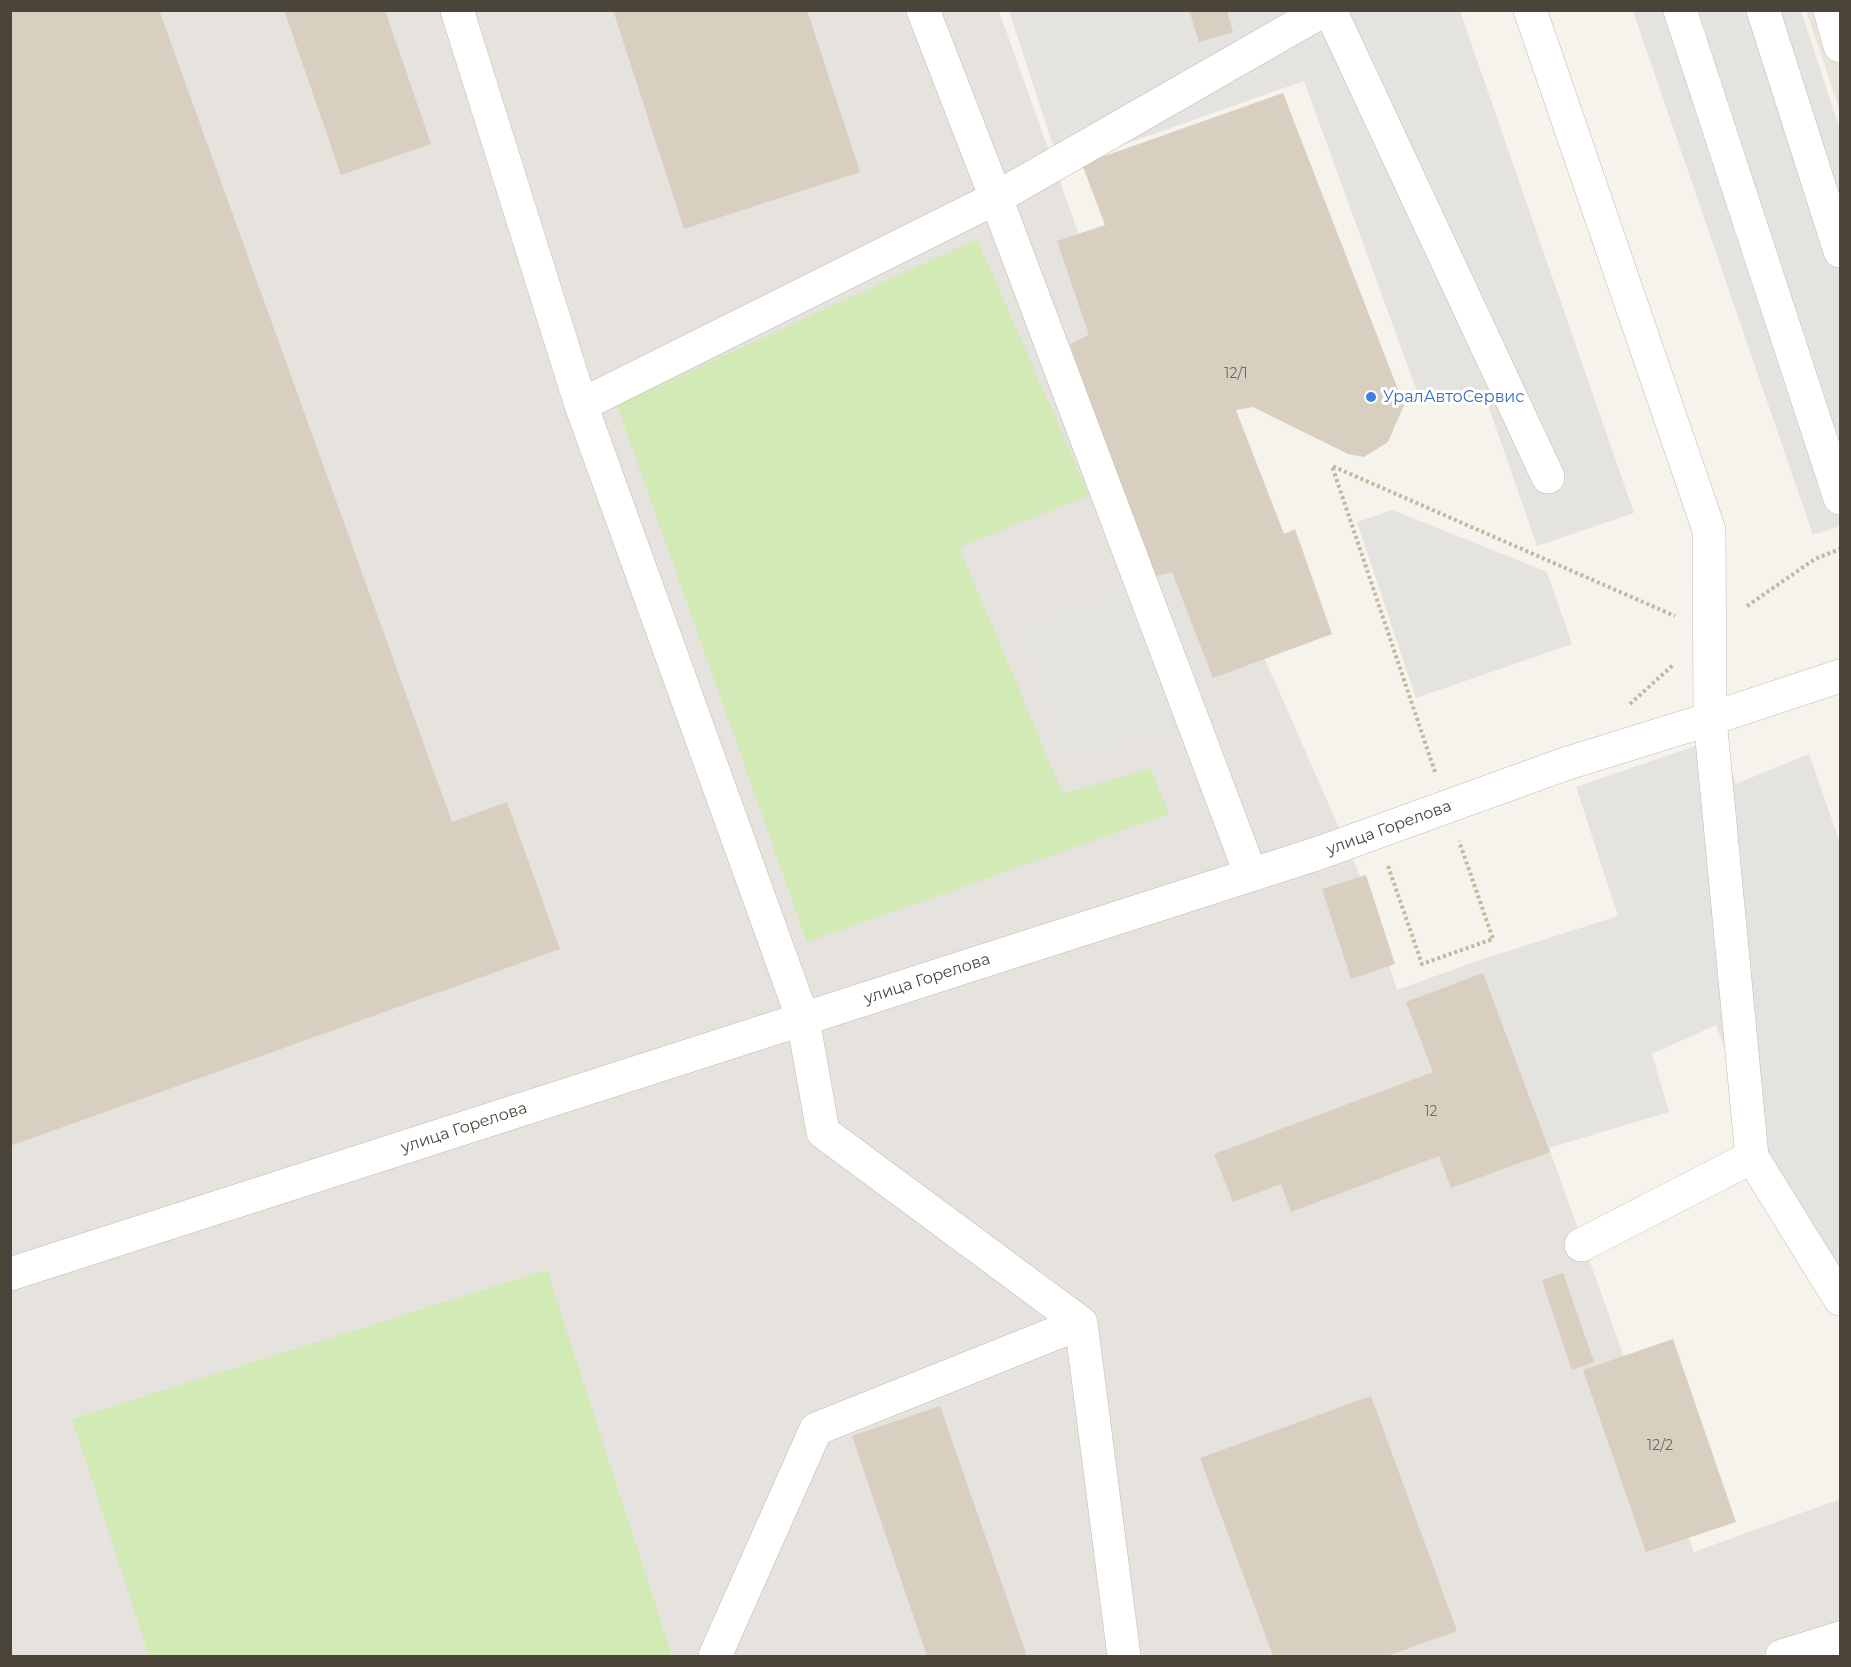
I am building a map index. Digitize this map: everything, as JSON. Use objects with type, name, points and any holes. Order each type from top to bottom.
[{"type":"street","points":[[457,10],[581,405],[802,1019],[823,1132],[1081,1323],[1124,1656]]},
{"type":"street","points":[[923,10],[1251,875]]},
{"type":"street","points":[[581,405],[996,198],[1324,10]]},
{"type":"street","points":[[1330,10],[1548,477]]},
{"type":"street","points":[[1530,10],[1709,530],[1710,719],[1752,1157],[1840,1299]]},
{"type":"street","points":[[1680,10],[1840,498]]},
{"type":"street","points":[[1763,10],[1840,251]]},
{"type":"street","points":[[1830,10],[1840,46]]},
{"type":"street","name":"улица Горелова","points":[[10,1274],[1251,875],[1565,764],[1840,676]]},
{"type":"street","points":[[1581,1245],[1752,1157]]},
{"type":"street","points":[[715,1656],[816,1429],[1081,1323]]},
{"type":"street","points":[[1782,1656],[1840,1638]]},
{"type":"path","points":[[1422,964],[1493,939],[1446,807],[1332,466],[1710,631]]},
{"type":"shaded area","points":[[11,11],[999,11],[1083,246],[1359,873],[1397,990],[1477,961],[1549,1148],[1694,1552],[1840,1499],[1840,1656],[11,1656]]},
{"type":"shaded area","points":[[1009,11],[1460,11],[1634,513],[1537,546],[1488,405],[1419,397],[1304,81],[1060,167]]},
{"type":"shaded area","points":[[1633,11],[1801,11],[1840,130],[1840,526],[1813,535]]},
{"type":"shaded area","points":[[1806,11],[1840,11],[1840,111]]},
{"type":"shaded area","points":[[1392,510],[1547,572],[1572,644],[1416,698],[1357,522]]},
{"type":"shaded area","points":[[1168,577],[1219,715],[1066,766],[1012,622]]},
{"type":"shaded area","points":[[1721,737],[1736,784],[1809,754],[1840,843],[1840,1276],[1762,1147],[1716,1025],[1652,1054],[1669,1112],[1549,1148],[1477,961],[1618,916],[1576,787]]},
{"type":"green space","points":[[977,239],[1089,495],[959,547],[1063,794],[1151,768],[1169,814],[807,942],[617,405]]},
{"type":"green space","points":[[547,1270],[672,1656],[149,1656],[72,1419]]},
{"type":"building","points":[[10,10],[159,10],[452,822],[507,802],[560,949],[10,1146]]},
{"type":"building","points":[[284,10],[385,10],[431,144],[341,175]]},
{"type":"building","points":[[613,10],[807,10],[860,172],[684,229]]},
{"type":"building","points":[[1189,10],[1227,10],[1233,32],[1199,42]]},
{"type":"building","points":[[1283,93],[1404,405],[1388,442],[1364,457],[1348,454],[1253,407],[1236,410],[1284,534],[1295,529],[1332,634],[1213,678],[1172,572],[1151,577],[1070,344],[1089,335],[1057,241],[1105,225],[1082,164]]},
{"type":"building","points":[[1366,875],[1395,964],[1351,979],[1322,889]]},
{"type":"building","points":[[1483,973],[1550,1152],[1451,1188],[1439,1156],[1291,1212],[1281,1184],[1233,1202],[1214,1154],[1433,1072],[1406,1002]]},
{"type":"building","points":[[1563,1273],[1594,1362],[1572,1370],[1542,1280]]},
{"type":"building","points":[[1673,1339],[1736,1522],[1646,1552],[1583,1370]]},
{"type":"building","points":[[1371,1396],[1457,1631],[1387,1656],[1273,1656],[1200,1458]]},
{"type":"building","points":[[940,1406],[1027,1656],[927,1656],[852,1436]]},
{"type":"place","name":"УралАвтоСервис","points":[[1371,397]]}]
